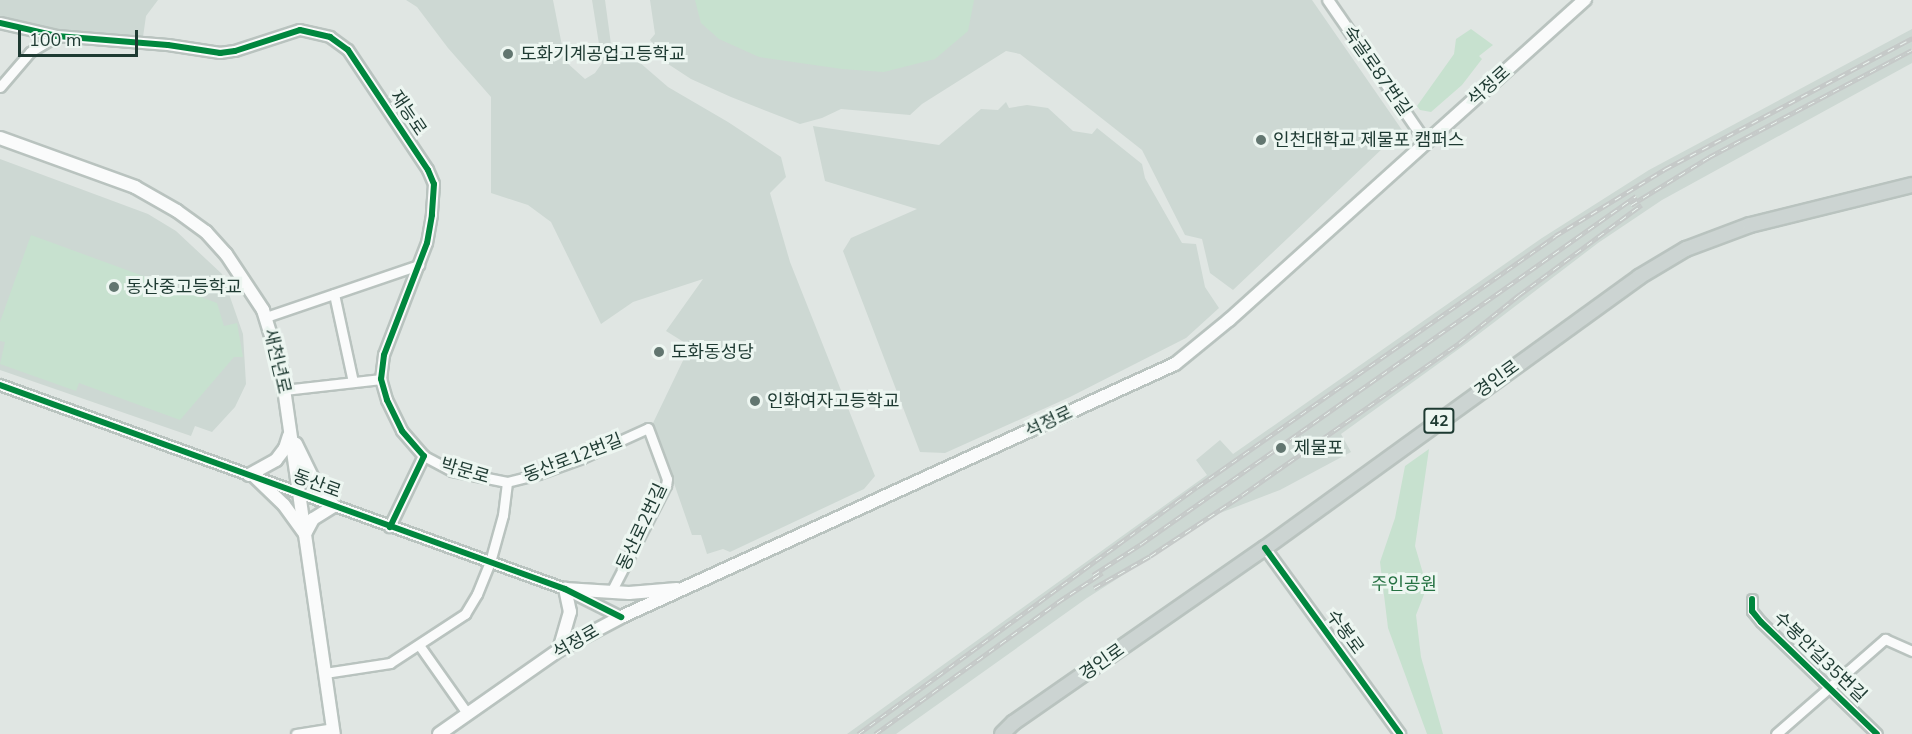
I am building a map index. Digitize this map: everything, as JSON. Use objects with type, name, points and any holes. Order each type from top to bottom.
[{"type":"main road","name":"석정로","points":[[439,734],[559,650],[621,617],[1175,364],[1197,350],[1585,0]]},
{"type":"main road","name":"새천년로","points":[[0,138],[135,187],[190,219],[206,232],[234,264],[266,317],[275,343],[285,390],[325,673],[337,732]]},
{"type":"main road","name":"경인로","points":[[1002,734],[1013,723],[1265,548],[1639,278],[1686,249],[1750,225],[1912,185]]},
{"type":"main road","points":[[290,432],[316,485],[334,506],[313,519],[304,534],[284,505],[252,476],[280,456],[290,432]]},
{"type":"main road","points":[[559,650],[570,612],[565,589],[652,592],[690,587]]},
{"type":"street","name":"숙골로87번길","points":[[1328,0],[1426,142]]},
{"type":"street","name":"재능로","points":[[0,23],[57,36],[227,53],[300,30],[322,34],[344,45],[432,178],[431,225],[419,265],[386,346],[381,379],[396,422],[424,456]]},
{"type":"street","points":[[0,87],[30,52],[57,36]]},
{"type":"street","points":[[266,317],[419,265]]},
{"type":"street","points":[[334,294],[353,382]]},
{"type":"street","points":[[285,390],[381,379]]},
{"type":"street","name":"동산로","points":[[0,385],[565,589],[621,617]]},
{"type":"street","name":"동산로12번길","points":[[325,673],[383,665],[419,645],[465,614],[477,594],[490,562],[503,515],[507,482],[538,474],[582,458],[648,428]]},
{"type":"street","name":"동산로2번길","points":[[611,592],[666,485],[667,479],[648,428]]},
{"type":"street","points":[[390,527],[424,456]]},
{"type":"street","name":"박문로","points":[[424,456],[452,471],[507,482]]},
{"type":"street","name":"수봉로","points":[[1265,548],[1400,734]]},
{"type":"street","name":"수봉안길35번길","points":[[1752,598],[1752,611],[1761,622],[1830,686],[1877,734]]},
{"type":"street","points":[[1776,734],[1885,639],[1912,651]]},
{"type":"street","points":[[419,645],[467,713]]},
{"type":"street","points":[[296,734],[337,732]]},
{"type":"shaded area","points":[[0,0],[158,0],[146,16],[143,37],[61,31],[0,16]]},
{"type":"shaded area","points":[[406,0],[553,0],[565,61],[585,79],[595,73],[602,63],[592,0],[605,0],[613,59],[626,59],[631,55],[668,87],[728,122],[781,157],[786,177],[770,193],[790,262],[875,476],[864,489],[730,552],[723,549],[707,554],[701,535],[692,535],[653,423],[690,346],[666,331],[703,279],[633,302],[601,324],[551,222],[528,205],[491,193],[491,97],[448,48],[417,7]]},
{"type":"shaded area","name":"인천대학교 제물포 캠퍼스","points":[[650,0],[1312,0],[1402,130],[1233,290],[1210,273],[1202,239],[1185,235],[1142,150],[1020,54],[1006,51],[922,104],[910,115],[841,109],[822,118],[800,124],[691,79],[668,64],[650,40],[655,34]]},
{"type":"shaded area","points":[[1912,29],[1912,63],[1662,200],[1598,243],[1467,343],[1341,434],[1351,452],[1280,490],[1220,513],[1087,598],[896,734],[847,734],[1207,475],[1196,460],[1220,440],[1233,454],[1542,238],[1649,170]]},
{"type":"shaded area","points":[[1006,102],[1009,108],[1027,105],[1048,108],[1073,131],[1092,134],[1097,128],[1142,164],[1145,178],[1182,243],[1196,244],[1205,287],[1219,308],[1186,338],[1070,397],[945,453],[920,452],[843,251],[851,238],[917,209],[825,181],[813,126],[939,145],[981,109],[998,110]]},
{"type":"shaded area","name":"동산중고등학교","points":[[0,159],[148,214],[176,231],[222,274],[243,334],[246,384],[235,407],[212,432],[195,426],[191,436],[0,370]]},
{"type":"green space","points":[[695,0],[974,0],[968,31],[935,59],[884,72],[842,69],[759,57],[719,39],[701,23]]},
{"type":"green space","points":[[1471,29],[1493,45],[1479,56],[1482,59],[1462,85],[1431,112],[1420,110],[1417,106],[1454,54],[1456,39]]},
{"type":"green space","points":[[31,235],[217,303],[224,326],[237,323],[243,357],[234,357],[180,420],[79,383],[76,391],[0,364],[5,342],[0,341],[0,322]]},
{"type":"green space","name":"주인공원","points":[[1429,449],[1415,546],[1427,587],[1416,615],[1421,657],[1443,734],[1427,734],[1388,628],[1380,562],[1395,518],[1405,466]]},
{"type":"railway","points":[[858,734],[1197,487],[1555,236],[1665,169],[1912,38]]},
{"type":"railway","points":[[1631,205],[1709,157],[1912,50]]},
{"type":"railway","points":[[1093,575],[1141,544],[1636,196]]},
{"type":"railway","points":[[1094,588],[1150,556],[1242,495],[1459,343],[1519,295],[1641,205]]},
{"type":"railway","points":[[875,734],[1058,602],[1102,573]]},
{"type":"cycle path","points":[[0,23],[57,36],[168,45],[220,53],[235,51],[300,30],[330,37],[348,50],[428,170],[434,184],[427,243],[384,355],[381,379],[387,400],[402,431],[424,456],[390,527]]},
{"type":"cycle path","points":[[0,385],[565,589],[621,617]]},
{"type":"cycle path","points":[[1265,548],[1400,734]]},
{"type":"cycle path","points":[[1752,599],[1752,611],[1761,622],[1877,734]]},
{"type":"place","name":"도화기계공업고등학교","points":[[508,54]]},
{"type":"place","name":"인천대학교 제물포 캠퍼스","points":[[1261,140]]},
{"type":"place","name":"동산중고등학교","points":[[114,287]]},
{"type":"place","name":"도화동성당","points":[[659,352]]},
{"type":"place","name":"인화여자고등학교","points":[[755,401]]},
{"type":"place","name":"제물포","points":[[1281,448]]}]
